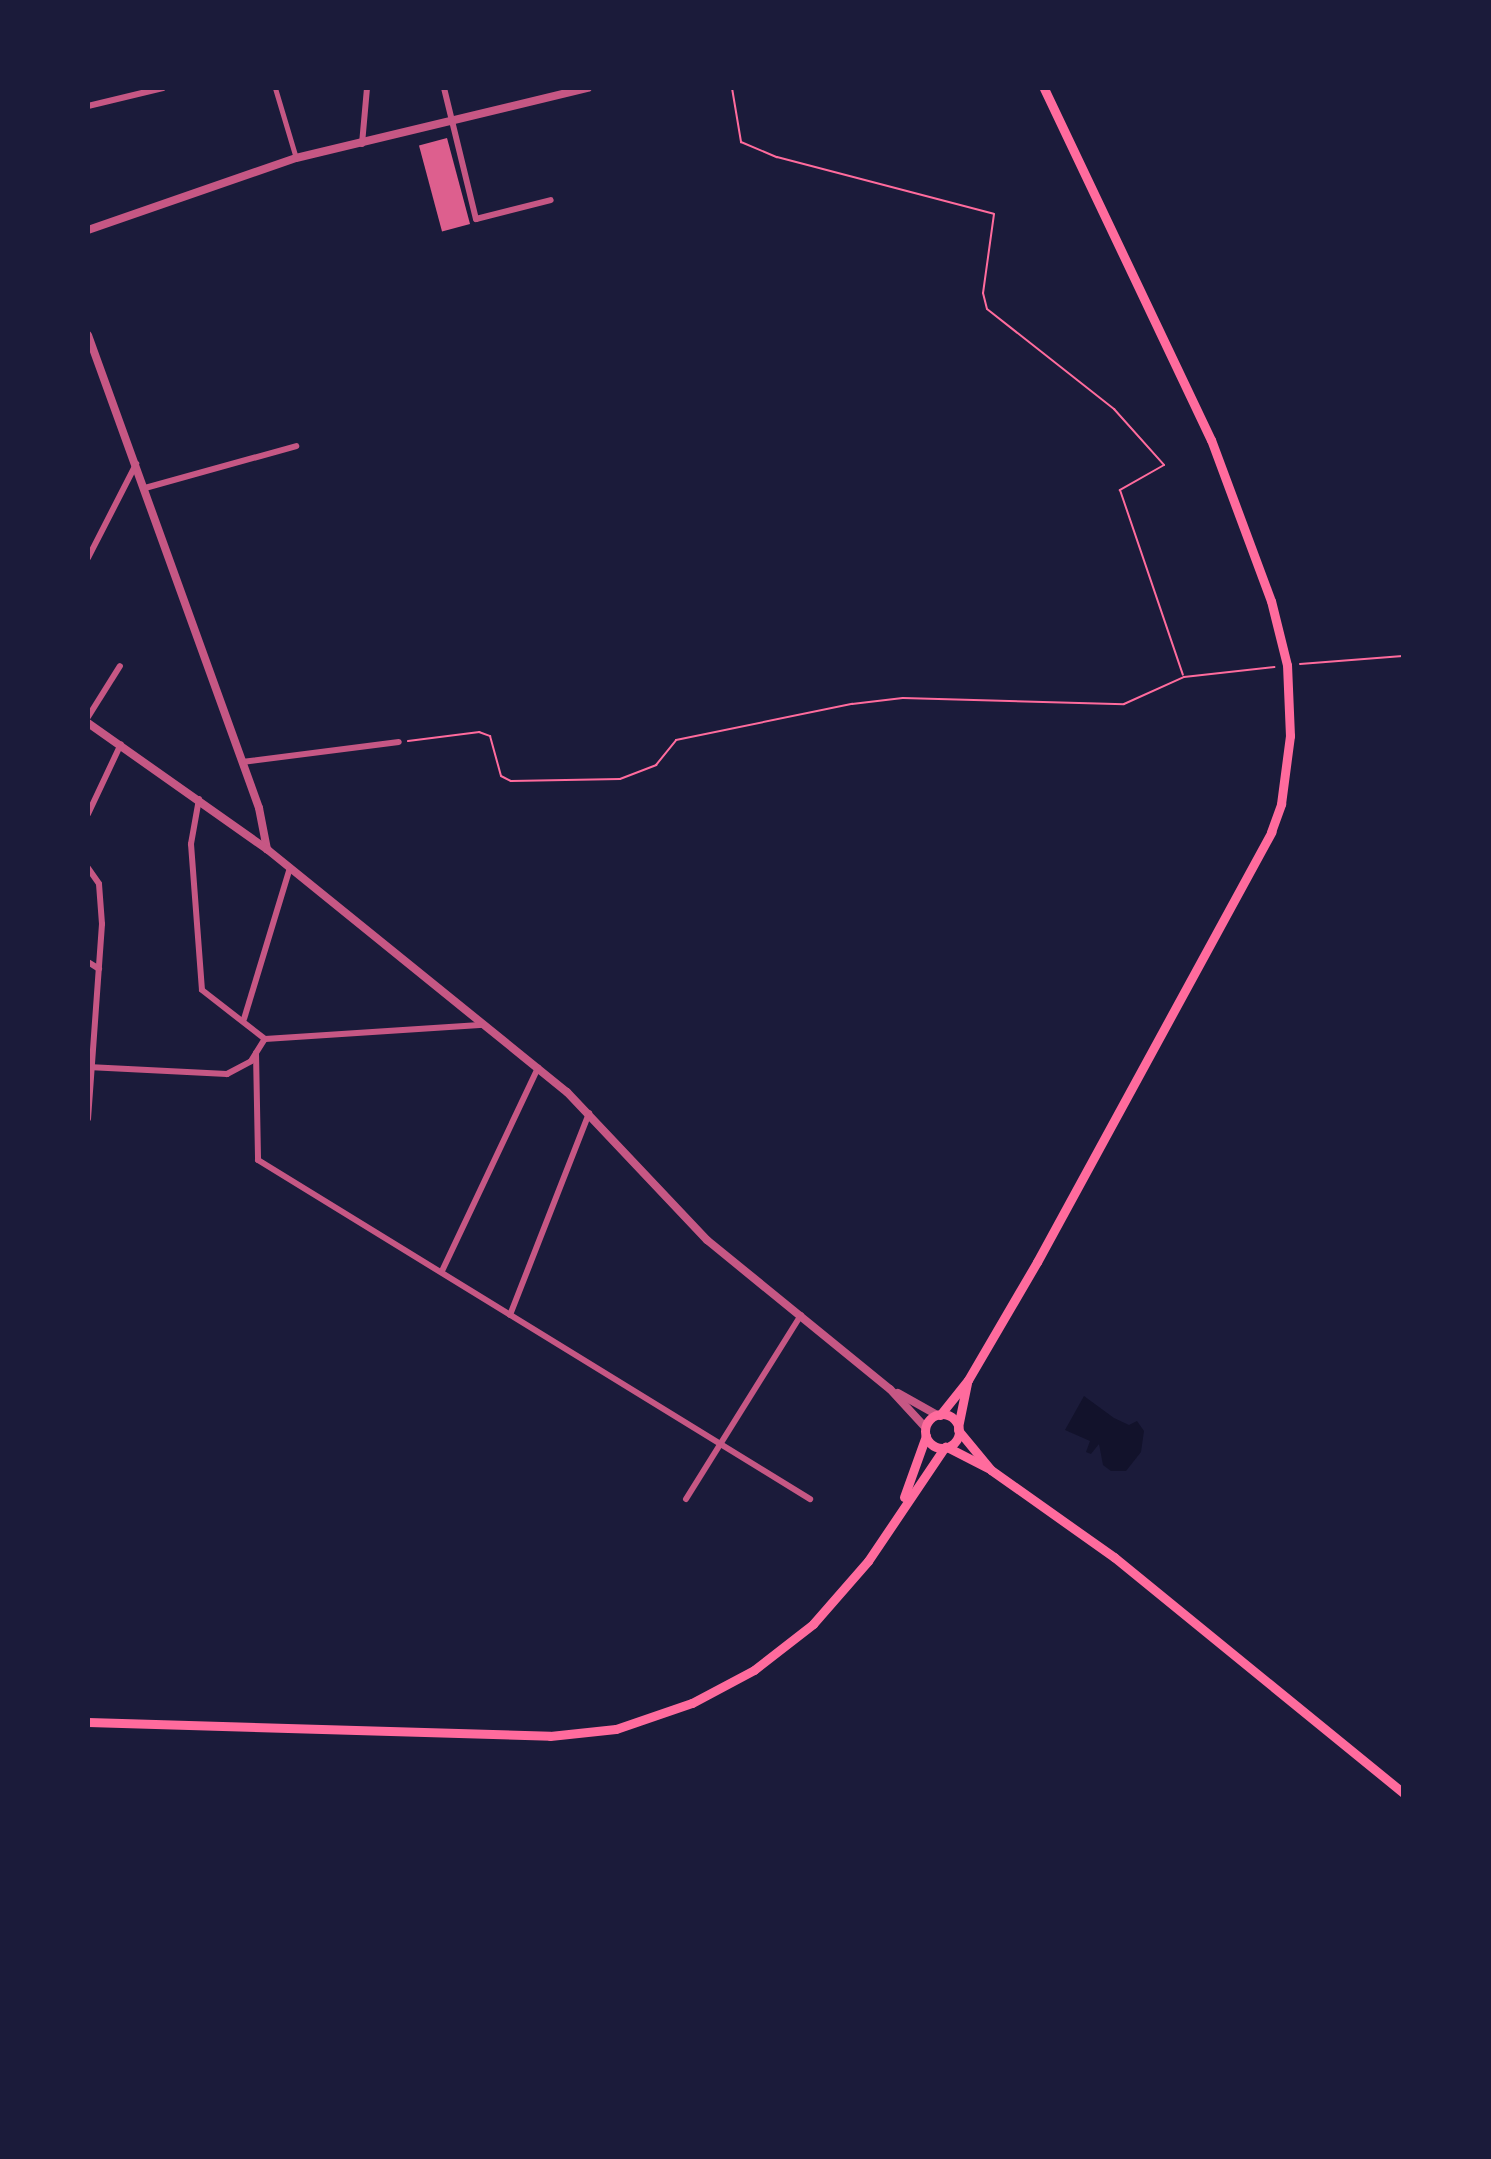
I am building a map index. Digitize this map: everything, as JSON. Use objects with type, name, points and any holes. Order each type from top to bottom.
[{"type":"main road","points":[[901,1506],[925,1432],[968,1380],[1271,832],[1287,773],[1287,665],[1271,601],[1211,440],[1044,88]]},
{"type":"main road","points":[[88,1722],[550,1736],[616,1729],[692,1703],[754,1670],[847,1589],[901,1506],[958,1428],[968,1380]]},
{"type":"main road","points":[[938,1415],[954,1419],[991,1470]]},
{"type":"main road","points":[[925,1432],[930,1444],[946,1447],[991,1470],[1114,1557],[1401,1788]]},
{"type":"street","points":[[88,106],[163,88]]},
{"type":"street","points":[[275,88],[296,158]]},
{"type":"street","points":[[362,144],[367,88]]},
{"type":"street","points":[[444,88],[476,219],[551,200]]},
{"type":"street","points":[[88,230],[296,158],[588,88]]},
{"type":"street","points":[[88,335],[242,762],[268,850]]},
{"type":"street","points":[[88,365],[99,361]]},
{"type":"street","points":[[145,488],[296,446]]},
{"type":"street","points":[[88,558],[136,464]]},
{"type":"street","points":[[120,666],[88,720],[268,850],[590,1111],[707,1240],[890,1389],[925,1432]]},
{"type":"street","points":[[242,762],[399,742]]},
{"type":"street","points":[[88,814],[121,744]]},
{"type":"street","points":[[199,798],[191,844],[202,990],[244,1019],[265,1039],[487,1025]]},
{"type":"street","points":[[88,868],[99,884],[99,969],[88,1118]]},
{"type":"street","points":[[244,1019],[290,868]]},
{"type":"street","points":[[88,962],[99,969]]},
{"type":"street","points":[[88,1006],[97,1006]]},
{"type":"street","points":[[90,1068],[207,1076],[240,1070],[265,1039]]},
{"type":"street","points":[[256,1053],[258,1160],[720,1440],[810,1499]]},
{"type":"street","points":[[442,1271],[538,1068]]},
{"type":"street","points":[[510,1315],[590,1111]]},
{"type":"street","points":[[686,1499],[720,1440],[801,1315]]},
{"type":"street","points":[[890,1389],[938,1415]]},
{"type":"path","points":[[732,88],[741,142],[777,157],[994,214],[983,293],[987,309],[1114,409],[1164,465],[1120,490],[1184,677]]},
{"type":"path","points":[[399,742],[479,732],[490,736],[501,776],[511,781],[620,779],[656,765],[676,740],[852,704],[903,698],[1124,704],[1184,677],[1403,656]]},
{"type":"shaded area","points":[[1084,1396],[1114,1418],[1129,1425],[1137,1421],[1144,1431],[1141,1452],[1126,1471],[1111,1471],[1103,1465],[1099,1444],[1091,1454],[1086,1452],[1090,1441],[1065,1430]]},
{"type":"building","points":[[447,138],[470,224],[442,231],[419,146]]}]
